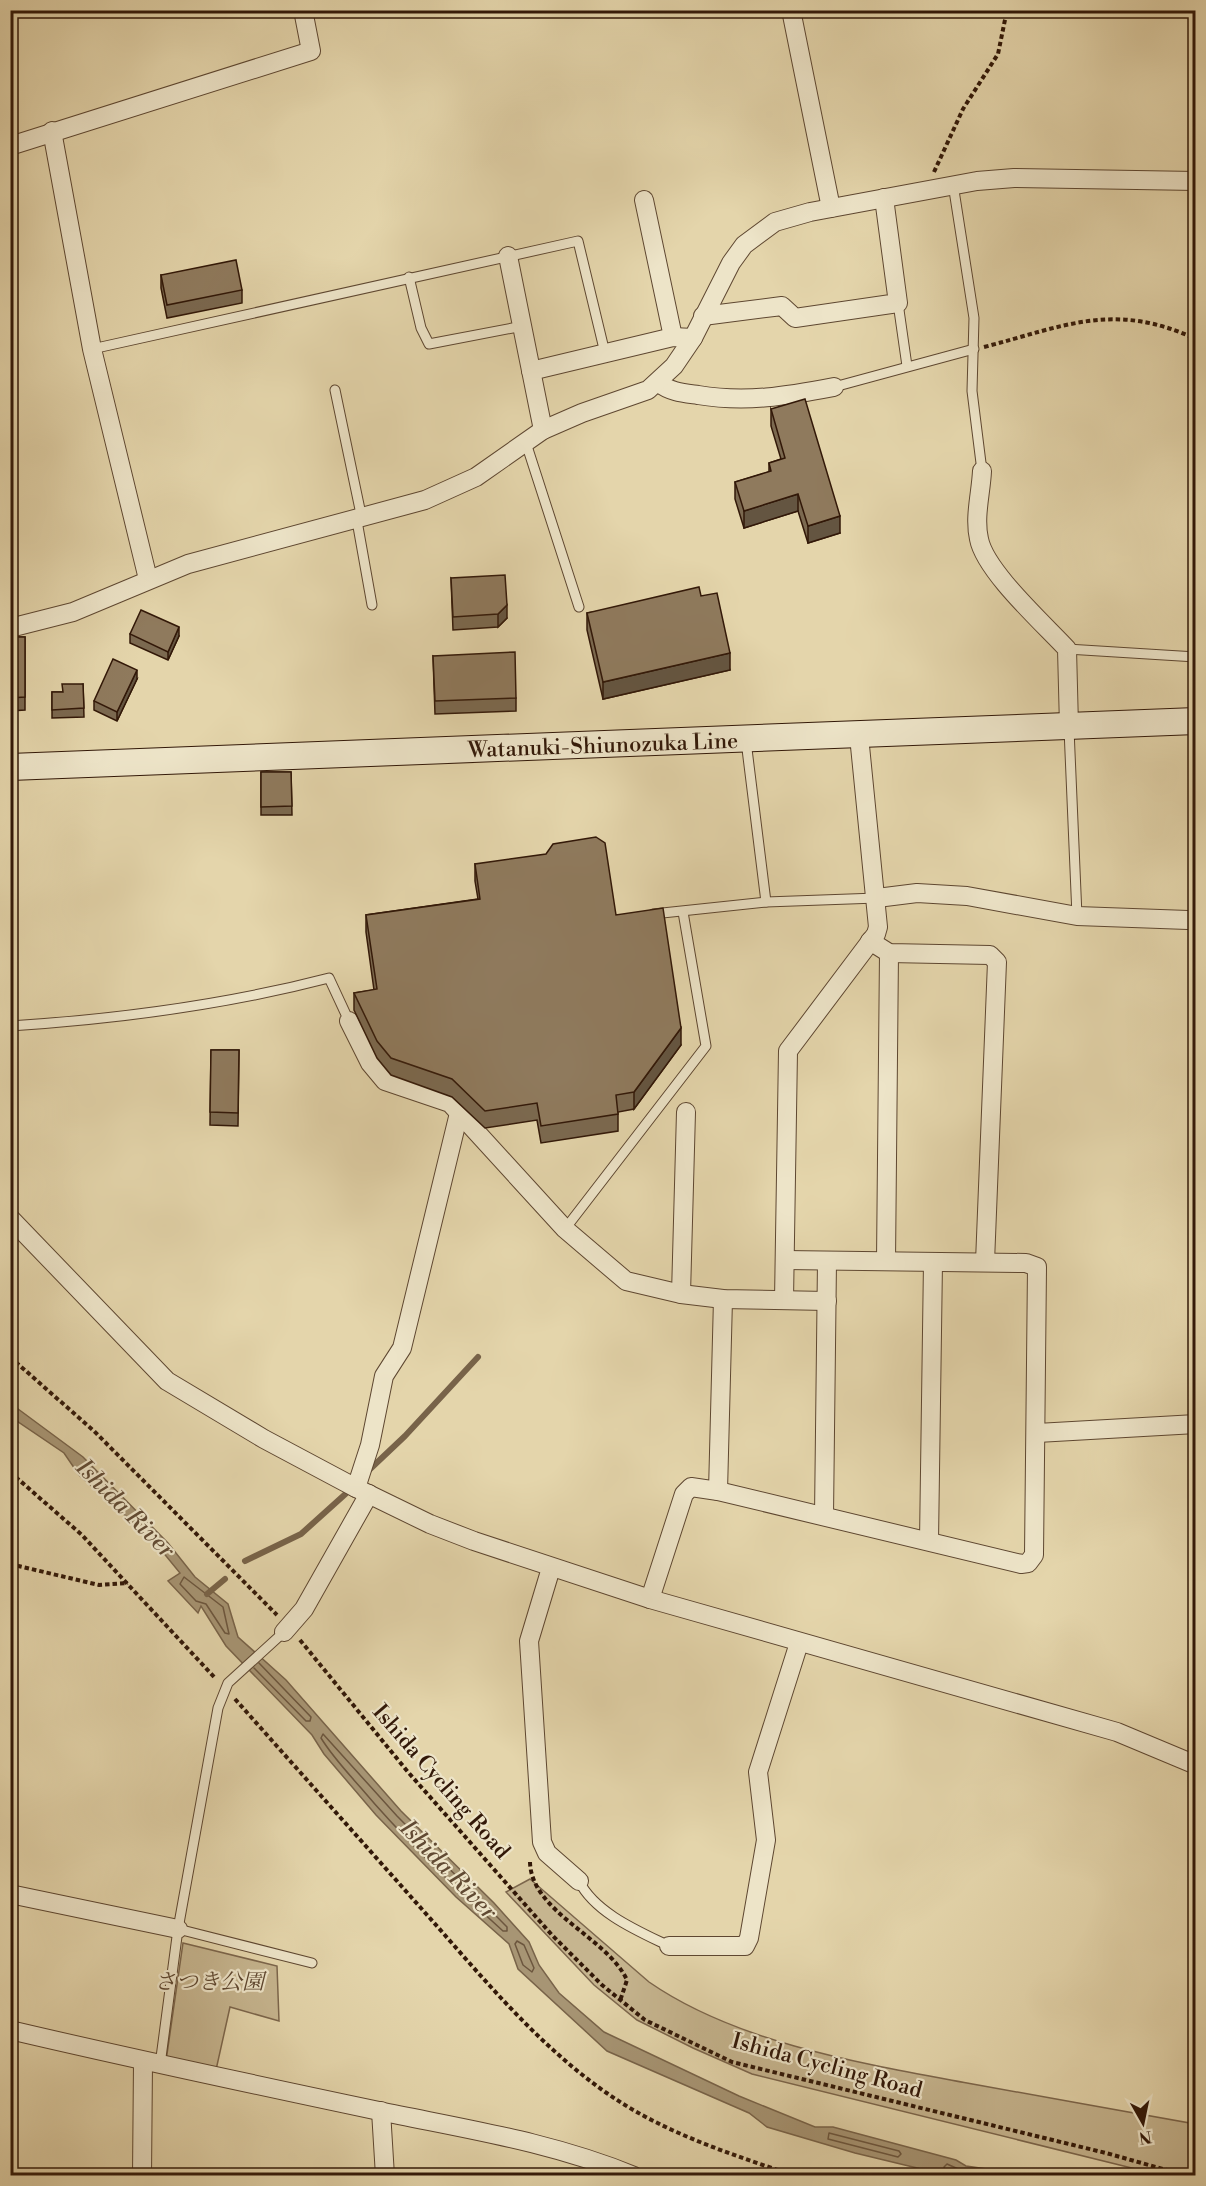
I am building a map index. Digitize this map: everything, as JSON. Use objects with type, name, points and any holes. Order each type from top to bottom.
[{"type":"main road","name":"Watanuki-Shiunozuka Line","points":[[10,767],[746,741],[1196,722]]},
{"type":"street","points":[[10,146],[311,51],[303,10]]},
{"type":"street","points":[[791,10],[831,208]]},
{"type":"street","points":[[52,131],[92,350],[148,579]]},
{"type":"street","points":[[10,628],[73,612],[113,597],[148,579],[227,552],[359,520],[425,500],[476,477],[543,430],[582,413],[634,396],[659,382],[674,366],[693,338],[731,262],[755,235],[775,222],[831,208],[953,184],[1014,178],[1118,182],[1196,181]]},
{"type":"street","points":[[703,316],[782,306],[795,318],[898,303],[884,198]]},
{"type":"street","points":[[644,200],[673,337]]},
{"type":"street","points":[[508,256],[543,430]]},
{"type":"street","points":[[531,371],[673,337],[693,338]]},
{"type":"street","points":[[659,382],[676,392],[743,400],[777,398],[834,387]]},
{"type":"street","points":[[982,471],[977,522],[981,550],[999,575],[1067,649],[1069,726]]},
{"type":"street","points":[[784,1300],[788,1051],[878,927],[877,898],[859,736]]},
{"type":"street","points":[[877,898],[917,893],[968,896],[1077,916],[1188,920]]},
{"type":"street","points":[[870,941],[889,953],[990,955],[997,962],[986,1262]]},
{"type":"street","points":[[886,1261],[889,953]]},
{"type":"street","points":[[350,1021],[370,1063],[385,1082],[450,1103],[565,1229],[626,1281],[681,1294],[723,1299],[827,1301]]},
{"type":"street","points":[[681,1294],[686,1112]]},
{"type":"street","points":[[281,1629],[304,1609],[362,1491],[384,1376],[402,1348],[459,1113]]},
{"type":"street","points":[[10,1218],[167,1381],[264,1439],[430,1524],[551,1568],[650,1599],[1118,1732],[1196,1765]]},
{"type":"street","points":[[650,1599],[684,1494],[691,1487],[696,1486],[1021,1564],[1031,1560],[1034,1555],[1038,1272],[1033,1264],[785,1260]]},
{"type":"street","points":[[824,1516],[827,1261]]},
{"type":"street","points":[[929,1541],[933,1262]]},
{"type":"street","points":[[718,1491],[723,1299]]},
{"type":"street","points":[[1037,1433],[1196,1424]]},
{"type":"street","points":[[551,1568],[529,1641],[542,1842],[547,1852],[579,1881]]},
{"type":"street","points":[[669,1946],[745,1946],[749,1938],[766,1840],[758,1772],[799,1643]]},
{"type":"street","points":[[10,1894],[178,1929]]},
{"type":"street","points":[[10,2030],[152,2063],[482,2131],[588,2157],[634,2175]]},
{"type":"street","points":[[142,2175],[152,2063]]},
{"type":"street","points":[[381,2111],[385,2175]]},
{"type":"lane","points":[[953,184],[974,318],[973,399],[982,471]]},
{"type":"lane","points":[[92,350],[409,277],[578,241],[605,353]]},
{"type":"lane","points":[[409,277],[422,328],[429,344],[523,326]]},
{"type":"lane","points":[[898,303],[907,366]]},
{"type":"lane","points":[[834,387],[974,349]]},
{"type":"lane","points":[[335,390],[372,605]]},
{"type":"lane","points":[[526,443],[579,607]]},
{"type":"lane","points":[[1067,649],[1196,657]]},
{"type":"lane","points":[[1069,726],[1077,916]]},
{"type":"lane","points":[[746,741],[766,902]]},
{"type":"lane","points":[[643,915],[766,902],[877,898]]},
{"type":"lane","points":[[565,1229],[706,1046],[683,912]]},
{"type":"lane","points":[[10,1026],[198,1007],[272,993],[329,978],[350,1021]]},
{"type":"lane","points":[[152,2063],[224,1682],[281,1629]]},
{"type":"lane","points":[[579,1881],[584,1892],[630,1927],[669,1946]]},
{"type":"lane","points":[[178,1929],[312,1963]]},
{"type":"path","points":[[932,188],[934,170],[963,109],[998,54],[1007,10]]},
{"type":"path","points":[[974,349],[1076,323],[1103,319],[1136,319],[1167,326],[1196,339]]},
{"type":"path","points":[[10,1357],[94,1431],[281,1629]]},
{"type":"path","points":[[10,1472],[82,1535],[224,1682]]},
{"type":"path","points":[[10,1564],[99,1585],[129,1582]]},
{"type":"path","name":"Ishida Cycling Road","points":[[302,1642],[408,1772],[552,1935],[620,2001],[645,2020],[732,2062],[1188,2175]]},
{"type":"path","points":[[229,1693],[474,1968],[524,2021],[569,2062],[642,2115],[729,2155],[795,2175]]},
{"type":"path","points":[[531,1855],[530,1871],[535,1884],[581,1932],[615,1960],[623,1971],[627,1980],[620,2001]]},
{"type":"green space","points":[[530,1879],[649,1982],[721,2021],[761,2036],[844,2059],[1195,2124],[1195,2175],[1160,2175],[752,2074],[693,2048],[637,2020],[594,1985],[506,1892]]},
{"type":"green space","name":"さつき公園","points":[[183,1943],[277,1966],[279,2021],[230,2007],[216,2070],[166,2061]]},
{"type":"water","name":"Ishida River","points":[[10,1403],[83,1457],[168,1543],[195,1577],[228,1604],[238,1637],[286,1680],[401,1811],[494,1903],[529,1942],[539,1965],[559,1993],[604,2032],[739,2096],[815,2127],[833,2127],[956,2160],[966,2166],[1029,2175],[946,2175],[855,2153],[767,2127],[749,2113],[607,2051],[518,1969],[509,1944],[456,1897],[376,1815],[324,1754],[312,1735],[226,1646],[201,1606],[198,1613],[168,1581],[180,1573],[153,1540],[79,1475],[64,1453],[11,1417]]},
{"type":"building","points":[[236,260],[242,290],[167,305],[161,275]]},
{"type":"building","points":[[805,399],[840,516],[808,526],[798,494],[744,511],[735,482],[771,471],[769,463],[785,458],[771,409]]},
{"type":"building","points":[[505,575],[507,605],[498,614],[453,617],[451,578]]},
{"type":"building","points":[[699,587],[701,596],[717,593],[730,653],[603,682],[587,613]]},
{"type":"building","points":[[141,610],[179,627],[168,652],[130,634]]},
{"type":"building","points":[[10,637],[25,637],[25,697],[10,698]]},
{"type":"building","points":[[515,652],[516,698],[435,701],[433,656]]},
{"type":"building","points":[[113,659],[137,670],[117,712],[94,701]]},
{"type":"building","points":[[62,684],[83,684],[84,708],[52,710],[52,692],[63,692]]},
{"type":"building","points":[[261,772],[291,772],[292,806],[261,807]]},
{"type":"building","points":[[596,837],[605,843],[616,915],[663,908],[681,1028],[634,1092],[616,1095],[618,1114],[541,1126],[537,1103],[485,1111],[452,1079],[391,1058],[377,1041],[354,993],[377,989],[366,915],[480,899],[475,864],[546,854],[553,844]]},
{"type":"building","points":[[211,1050],[239,1050],[238,1113],[210,1112]]},
{"type":"waterway","points":[[368,1471],[405,1436],[478,1357]]},
{"type":"waterway","points":[[245,1561],[301,1534],[351,1489]]},
{"type":"waterway","points":[[207,1594],[225,1579]]}]
